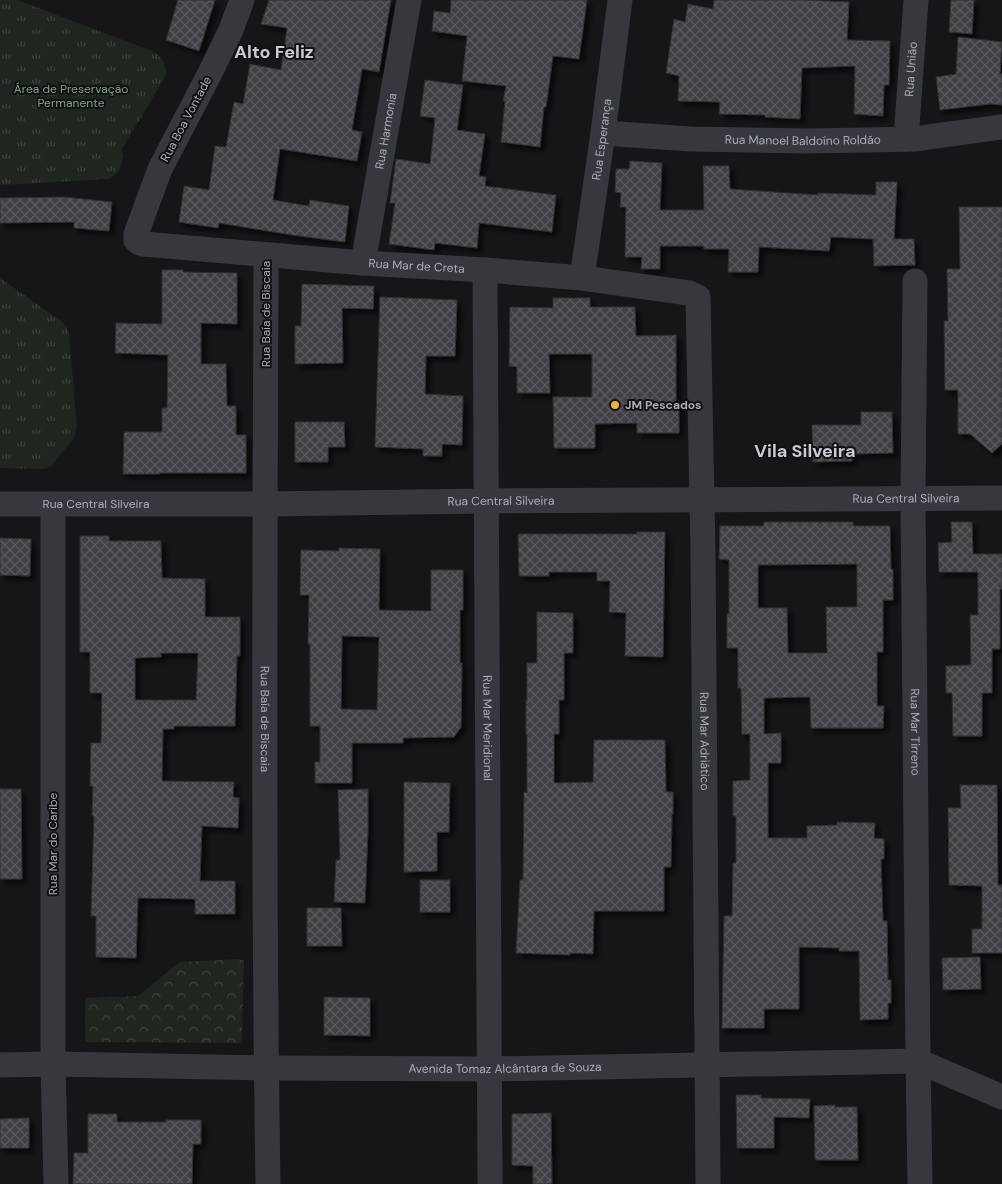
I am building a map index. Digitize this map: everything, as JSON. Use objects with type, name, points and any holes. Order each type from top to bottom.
[{"type":"street","name":"Rua Boa Vontade","points":[[136,240],[136,234],[160,169],[231,30],[242,0]]},
{"type":"street","name":"Rua Harmonia","points":[[363,263],[409,0]]},
{"type":"street","name":"Rua Esperança","points":[[582,278],[620,0]]},
{"type":"street","name":"Rua União","points":[[906,139],[916,0]]},
{"type":"street","name":"Rua Manoel Baldoíno Roldão","points":[[603,133],[690,139],[805,141],[906,139],[1002,127]]},
{"type":"street","name":"Rua Mar de Creta","points":[[136,240],[144,244],[266,255],[582,278],[689,293],[698,297]]},
{"type":"street","name":"Rua Baía de Biscaia","points":[[266,255],[266,1068],[268,1184]]},
{"type":"street","name":"Rua Mar Meridional","points":[[484,270],[490,1184]]},
{"type":"street","name":"Rua Mar Tirreno","points":[[915,281],[913,499],[920,1184]]},
{"type":"street","name":"Rua Mar Adriático","points":[[698,297],[702,500],[708,1184]]},
{"type":"street","name":"Rua Central Silveira","points":[[0,504],[265,504],[1002,498]]},
{"type":"street","name":"Rua Mar do Caribe","points":[[53,504],[53,1064],[56,1184]]},
{"type":"street","name":"Avenida Tomaz Alcântara de Souza","points":[[0,1065],[489,1069],[918,1062],[1002,1097]]},
{"type":"green space","name":"Área de Preservação Permanente","points":[[0,0],[17,0],[152,51],[162,59],[166,74],[122,149],[120,167],[113,177],[109,179],[0,185]]},
{"type":"green space","points":[[0,278],[61,321],[69,334],[77,427],[74,438],[51,466],[43,469],[0,468]]},
{"type":"green space","points":[[240,959],[244,963],[242,1038],[240,1043],[87,1042],[85,1040],[85,1001],[87,998],[138,996],[180,962]]},
{"type":"building","points":[[178,0],[215,0],[199,51],[166,40]]},
{"type":"building","points":[[269,0],[391,0],[379,72],[362,69],[352,130],[362,132],[357,161],[280,149],[273,200],[309,206],[310,200],[349,206],[345,242],[219,223],[218,228],[179,222],[184,186],[209,190],[215,146],[226,147],[234,102],[243,104],[250,64],[281,70],[287,28],[261,24]]},
{"type":"building","points":[[451,0],[587,0],[579,59],[553,56],[546,107],[544,107],[540,147],[501,142],[505,101],[503,101],[506,86],[462,81],[467,36],[432,31],[434,11],[450,13]]},
{"type":"building","points":[[714,0],[849,2],[847,40],[890,41],[889,85],[884,85],[883,116],[854,114],[855,66],[802,68],[800,119],[765,117],[765,115],[719,114],[720,102],[678,101],[679,76],[666,73],[674,19],[685,22],[688,4],[713,9]]},
{"type":"building","points":[[951,0],[974,0],[972,34],[949,32]]},
{"type":"building","points":[[958,37],[1002,42],[1000,74],[1002,74],[1002,105],[990,104],[940,110],[936,77],[956,74]]},
{"type":"building","points":[[425,80],[463,85],[457,130],[485,134],[479,176],[486,177],[485,186],[556,195],[552,232],[479,223],[477,248],[435,243],[434,250],[389,244],[395,203],[390,203],[396,159],[430,164],[435,118],[420,116]]},
{"type":"building","points":[[630,161],[662,163],[660,210],[704,210],[703,166],[729,166],[730,189],[818,195],[818,193],[876,195],[876,182],[897,182],[894,239],[914,239],[915,265],[874,266],[873,239],[831,237],[829,251],[759,247],[758,272],[728,272],[729,249],[704,249],[704,246],[660,246],[660,269],[641,269],[642,257],[625,257],[626,207],[620,207],[621,193],[615,192],[616,169],[629,169]]},
{"type":"building","points":[[64,197],[112,202],[109,231],[74,228],[74,222],[0,223],[0,198]]},
{"type":"building","points":[[959,207],[1002,207],[1002,444],[992,453],[970,434],[958,434],[958,390],[945,390],[944,321],[948,321],[947,269],[960,269]]},
{"type":"building","points":[[162,270],[237,273],[237,324],[201,323],[201,364],[226,364],[227,406],[236,406],[236,435],[246,435],[246,473],[123,474],[124,432],[162,432],[162,408],[167,408],[168,355],[115,353],[116,323],[162,324]]},
{"type":"building","points":[[302,284],[374,286],[373,309],[342,308],[343,363],[295,364],[295,326],[301,326]]},
{"type":"building","points":[[380,297],[457,300],[455,356],[426,356],[425,394],[463,396],[462,445],[442,444],[442,456],[423,456],[423,449],[375,447]]},
{"type":"building","points":[[553,298],[590,298],[590,307],[635,307],[636,336],[676,335],[676,402],[679,402],[679,433],[637,433],[637,423],[595,424],[595,448],[554,448],[553,397],[592,397],[592,354],[549,354],[550,393],[517,393],[517,367],[509,366],[510,307],[553,308]]},
{"type":"building","points":[[861,412],[892,412],[893,453],[852,454],[852,461],[813,462],[812,425],[861,425]]},
{"type":"building","points":[[295,422],[344,422],[345,447],[328,447],[328,462],[295,462]]},
{"type":"building","points":[[764,522],[853,522],[853,526],[890,526],[893,600],[883,600],[883,652],[877,652],[877,706],[884,706],[883,728],[811,728],[810,697],[764,698],[764,734],[781,733],[781,763],[768,763],[768,838],[807,838],[807,826],[837,825],[837,822],[875,823],[874,838],[884,839],[884,859],[881,859],[883,921],[887,921],[888,980],[891,980],[891,1003],[888,1003],[888,1019],[860,1020],[859,951],[839,951],[839,948],[799,947],[799,1009],[764,1009],[764,1028],[722,1028],[724,916],[732,916],[733,863],[736,863],[736,816],[733,816],[733,781],[750,780],[750,734],[742,734],[741,688],[738,688],[738,648],[727,648],[729,560],[719,559],[720,526],[764,526]],"holes":[[[857,564],[857,607],[826,607],[827,653],[788,653],[787,608],[758,608],[758,565]]]},
{"type":"building","points":[[951,522],[972,522],[973,554],[1002,554],[1000,649],[992,649],[992,693],[982,693],[982,736],[953,736],[952,693],[946,693],[946,666],[971,665],[970,615],[978,615],[978,572],[939,572],[938,543],[952,542]]},
{"type":"building","points":[[637,532],[665,532],[663,657],[625,656],[626,613],[609,612],[610,581],[597,581],[597,572],[549,572],[549,576],[519,576],[518,534],[637,534]]},
{"type":"building","points":[[80,536],[109,536],[109,541],[161,541],[162,578],[205,579],[205,617],[240,617],[240,656],[237,656],[235,726],[174,726],[174,729],[163,729],[162,781],[234,782],[233,797],[239,798],[238,828],[202,826],[200,881],[235,881],[235,914],[195,914],[195,899],[138,898],[136,958],[96,957],[96,916],[91,916],[94,816],[92,816],[93,786],[90,786],[91,743],[101,743],[102,693],[90,693],[90,652],[80,652]],"holes":[[[161,653],[198,653],[196,700],[135,700],[135,658],[161,657]]]},
{"type":"building","points":[[0,538],[31,539],[30,576],[0,575]]},
{"type":"building","points":[[339,548],[380,549],[379,610],[431,611],[431,570],[463,570],[463,610],[460,610],[460,663],[462,663],[461,727],[454,737],[403,738],[403,743],[352,743],[352,783],[315,783],[315,762],[320,762],[320,726],[310,726],[309,595],[300,595],[301,550],[339,551]],"holes":[[[342,636],[379,637],[377,710],[341,709]]]},
{"type":"building","points":[[537,612],[573,613],[573,653],[564,653],[564,700],[559,700],[559,734],[554,734],[554,783],[593,782],[594,740],[665,740],[666,792],[673,792],[673,814],[671,867],[664,867],[664,911],[594,911],[593,954],[516,953],[520,880],[523,880],[524,792],[527,793],[527,663],[537,663]]},
{"type":"building","points":[[404,782],[450,783],[449,832],[437,832],[437,871],[404,872]]},
{"type":"building","points":[[960,785],[997,785],[998,885],[1002,885],[1002,953],[972,953],[972,929],[982,929],[982,886],[949,885],[948,808],[961,808]]},
{"type":"building","points":[[0,789],[21,789],[22,879],[0,879]]},
{"type":"building","points":[[368,789],[365,903],[334,902],[336,860],[340,860],[338,790]]},
{"type":"building","points":[[420,880],[450,880],[450,912],[420,912]]},
{"type":"building","points":[[307,908],[341,908],[342,946],[307,946]]},
{"type":"building","points":[[980,957],[981,989],[943,990],[942,958]]},
{"type":"building","points":[[324,997],[370,998],[370,1036],[324,1035]]},
{"type":"building","points":[[736,1095],[761,1095],[761,1098],[810,1099],[809,1118],[774,1117],[774,1148],[737,1148]]},
{"type":"building","points":[[835,1105],[835,1107],[857,1107],[858,1160],[815,1160],[814,1106]]},
{"type":"building","points":[[551,1113],[552,1184],[533,1184],[533,1166],[512,1165],[512,1114]]},
{"type":"building","points":[[88,1114],[117,1114],[117,1122],[201,1120],[201,1144],[193,1144],[192,1184],[73,1184],[74,1153],[88,1153]]},
{"type":"building","points":[[29,1118],[29,1148],[0,1148],[0,1119]]},
{"type":"place","name":"JM Pescados","points":[[615,405]]},
{"type":"district","name":"Alto Feliz","points":[[274,52]]},
{"type":"district","name":"Vila Silveira","points":[[805,451]]}]
